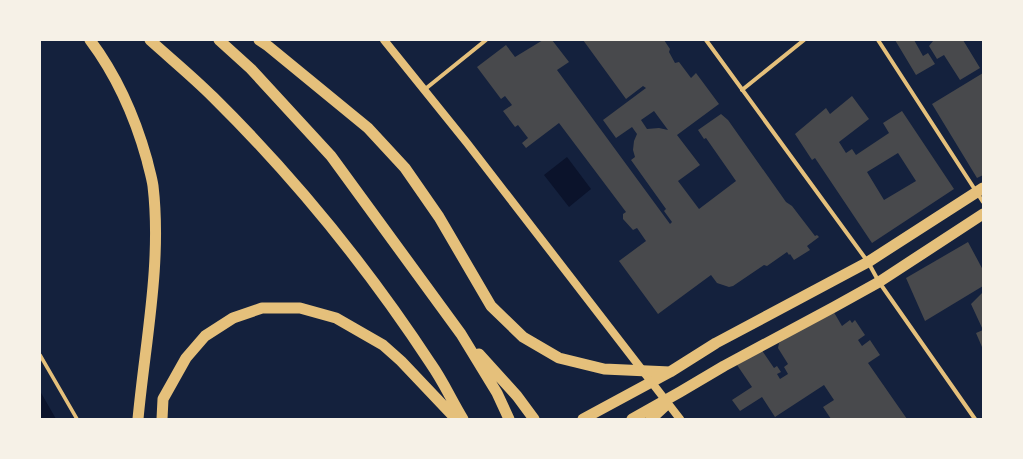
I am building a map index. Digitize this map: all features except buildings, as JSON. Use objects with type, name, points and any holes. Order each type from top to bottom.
[{"type":"highway","points":[[90,40],[121,87],[141,138],[153,185],[156,232],[151,315],[138,419]]},
{"type":"highway","points":[[150,40],[212,96],[291,178],[366,272],[432,364],[463,419]]},
{"type":"highway","points":[[219,40],[251,69],[331,156],[460,334],[497,393],[509,419]]},
{"type":"highway","points":[[259,40],[368,128],[405,168],[439,217],[491,306],[523,337],[559,358],[604,369],[670,372]]},
{"type":"highway","points":[[583,419],[670,372],[716,343],[868,262],[980,190]]},
{"type":"highway","points":[[632,419],[724,366],[879,282],[983,214]]},
{"type":"highway","points":[[162,419],[163,398],[186,358],[205,336],[233,318],[262,308],[300,308],[336,318],[382,345],[401,361],[456,419]]},
{"type":"highway","points":[[460,334],[517,396],[534,419]]},
{"type":"highway","points":[[651,419],[680,392]]},
{"type":"main road","points":[[384,40],[680,419]]},
{"type":"street","points":[[423,90],[486,40]]},
{"type":"street","points":[[706,40],[868,262],[879,282],[975,419]]},
{"type":"street","points":[[742,90],[804,40]]},
{"type":"street","points":[[878,40],[980,190],[983,202]]},
{"type":"street","points":[[40,355],[77,419]]},
{"type":"water","points":[[567,157],[591,189],[569,207],[544,175]]},
{"type":"water","points":[[40,391],[56,419],[40,419]]}]
